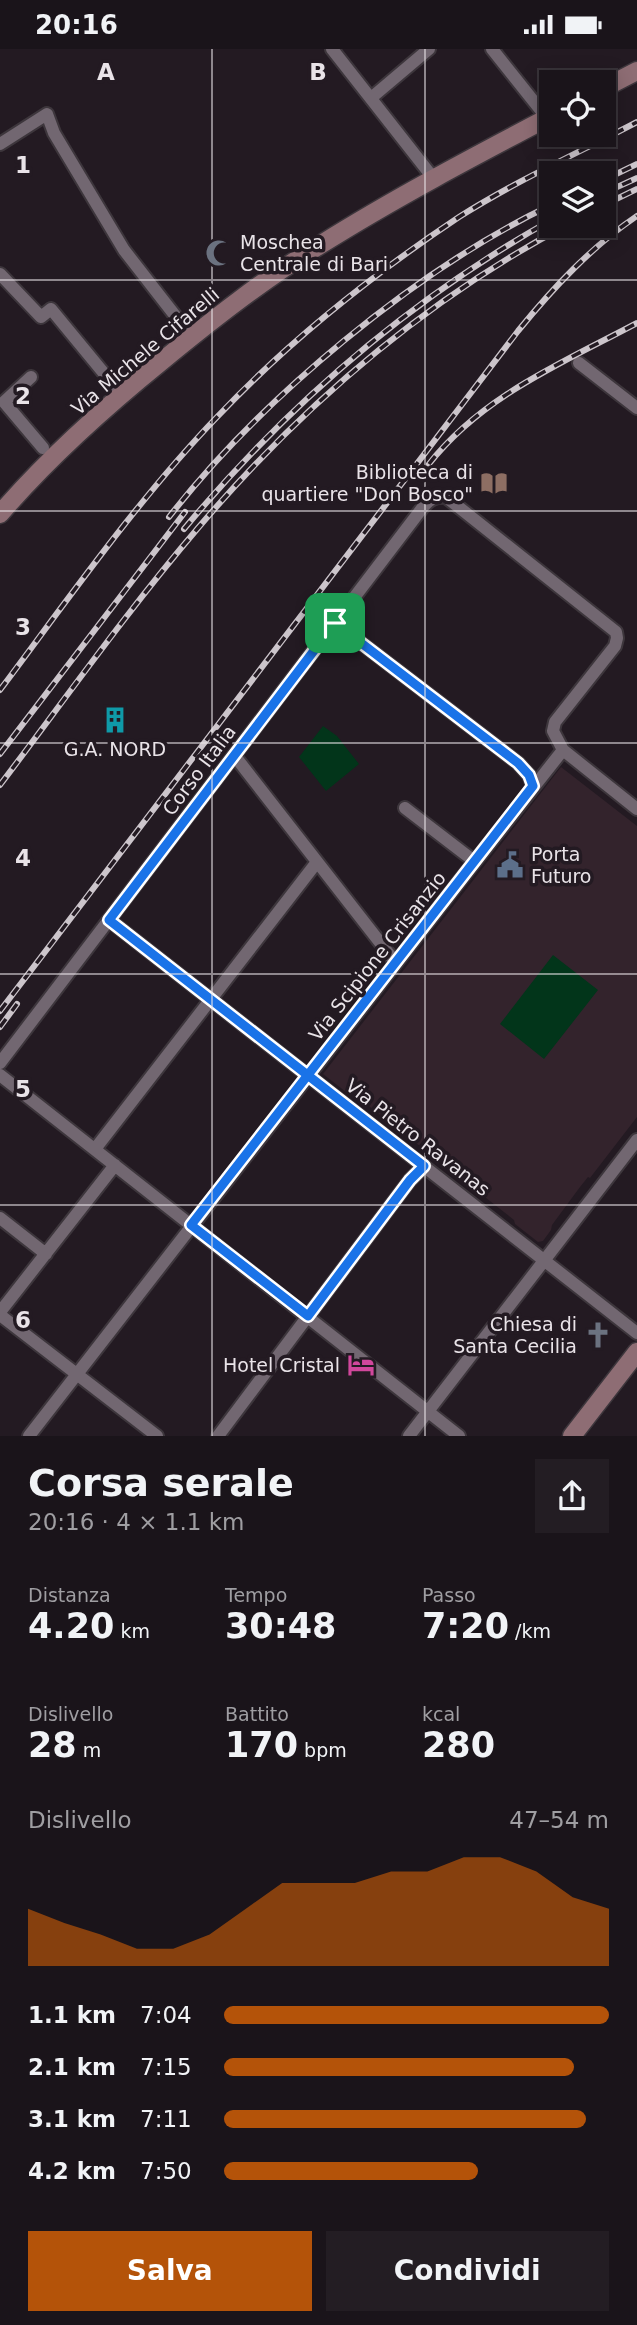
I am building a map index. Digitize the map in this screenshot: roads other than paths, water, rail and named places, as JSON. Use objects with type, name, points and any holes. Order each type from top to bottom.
[{"type":"main road","points":[[616,82],[637,71]]},
{"type":"main road","name":"Via Michele Cifarelli","points":[[1,511],[121,394],[191,336],[318,245],[539,122]]},
{"type":"main road","points":[[572,1436],[637,1352]]},
{"type":"street","points":[[332,49],[433,179]]},
{"type":"street","points":[[370,98],[429,49]]},
{"type":"street","points":[[492,49],[539,105]]},
{"type":"street","points":[[0,143],[47,114],[54,133],[124,250],[191,336]]},
{"type":"street","points":[[0,274],[41,317],[51,309],[121,394]]},
{"type":"street","points":[[579,363],[637,408]]},
{"type":"street","points":[[31,377],[4,402],[43,448]]},
{"type":"street","name":"Corso Italia","points":[[0,1063],[429,500],[446,498],[613,628],[617,638],[615,646],[553,727],[555,737],[560,743],[559,754]]},
{"type":"street","points":[[335,623],[519,764],[529,775],[533,786]]},
{"type":"street","points":[[519,764],[531,767],[559,754],[637,809]]},
{"type":"street","name":"Via Scipione Crisanzio","points":[[29,1436],[559,754]]},
{"type":"street","points":[[234,755],[396,963]]},
{"type":"street","points":[[405,808],[474,861]]},
{"type":"street","points":[[95,1149],[317,862]]},
{"type":"street","name":"Via Pietro Ravanas","points":[[109,920],[637,1333]]},
{"type":"street","points":[[0,1075],[459,1436]]},
{"type":"street","points":[[409,1436],[637,1140]]},
{"type":"street","points":[[115,1165],[0,1313],[157,1436]]},
{"type":"street","points":[[218,1436],[410,1180],[424,1166]]},
{"type":"street","points":[[0,1218],[46,1254]]},
{"type":"railway","points":[[0,690],[105,550],[188,448],[245,388],[303,335],[363,285],[459,217],[525,179],[637,122]]},
{"type":"railway","points":[[616,174],[637,164]]},
{"type":"railway","points":[[616,188],[637,178]]},
{"type":"railway","points":[[616,199],[637,189]]},
{"type":"railway","points":[[169,517],[249,427],[344,341],[447,264],[539,211]]},
{"type":"railway","points":[[0,1011],[518,331],[573,269],[637,216]]},
{"type":"railway","points":[[184,529],[265,439],[353,358],[448,284],[539,227]]},
{"type":"railway","points":[[0,785],[172,559],[279,440],[322,399],[414,323],[463,288],[544,238]]},
{"type":"railway","points":[[429,464],[450,440],[498,400],[552,367],[637,323]]},
{"type":"railway","points":[[0,754],[185,512]]},
{"type":"railway","points":[[0,1027],[17,1004]]},
{"type":"place","name":"Moschea Centrale di Bari","points":[[219,253]]},
{"type":"place","name":"Biblioteca di quartiere \"Don Bosco\"","points":[[494,483]]},
{"type":"place","name":"G.A. NORD","points":[[115,720]]},
{"type":"place","name":"Porta Futuro","points":[[510,865]]},
{"type":"place","name":"Chiesa di Santa Cecilia","points":[[598,1335]]},
{"type":"place","name":"Hotel Cristal","points":[[361,1365]]}]
